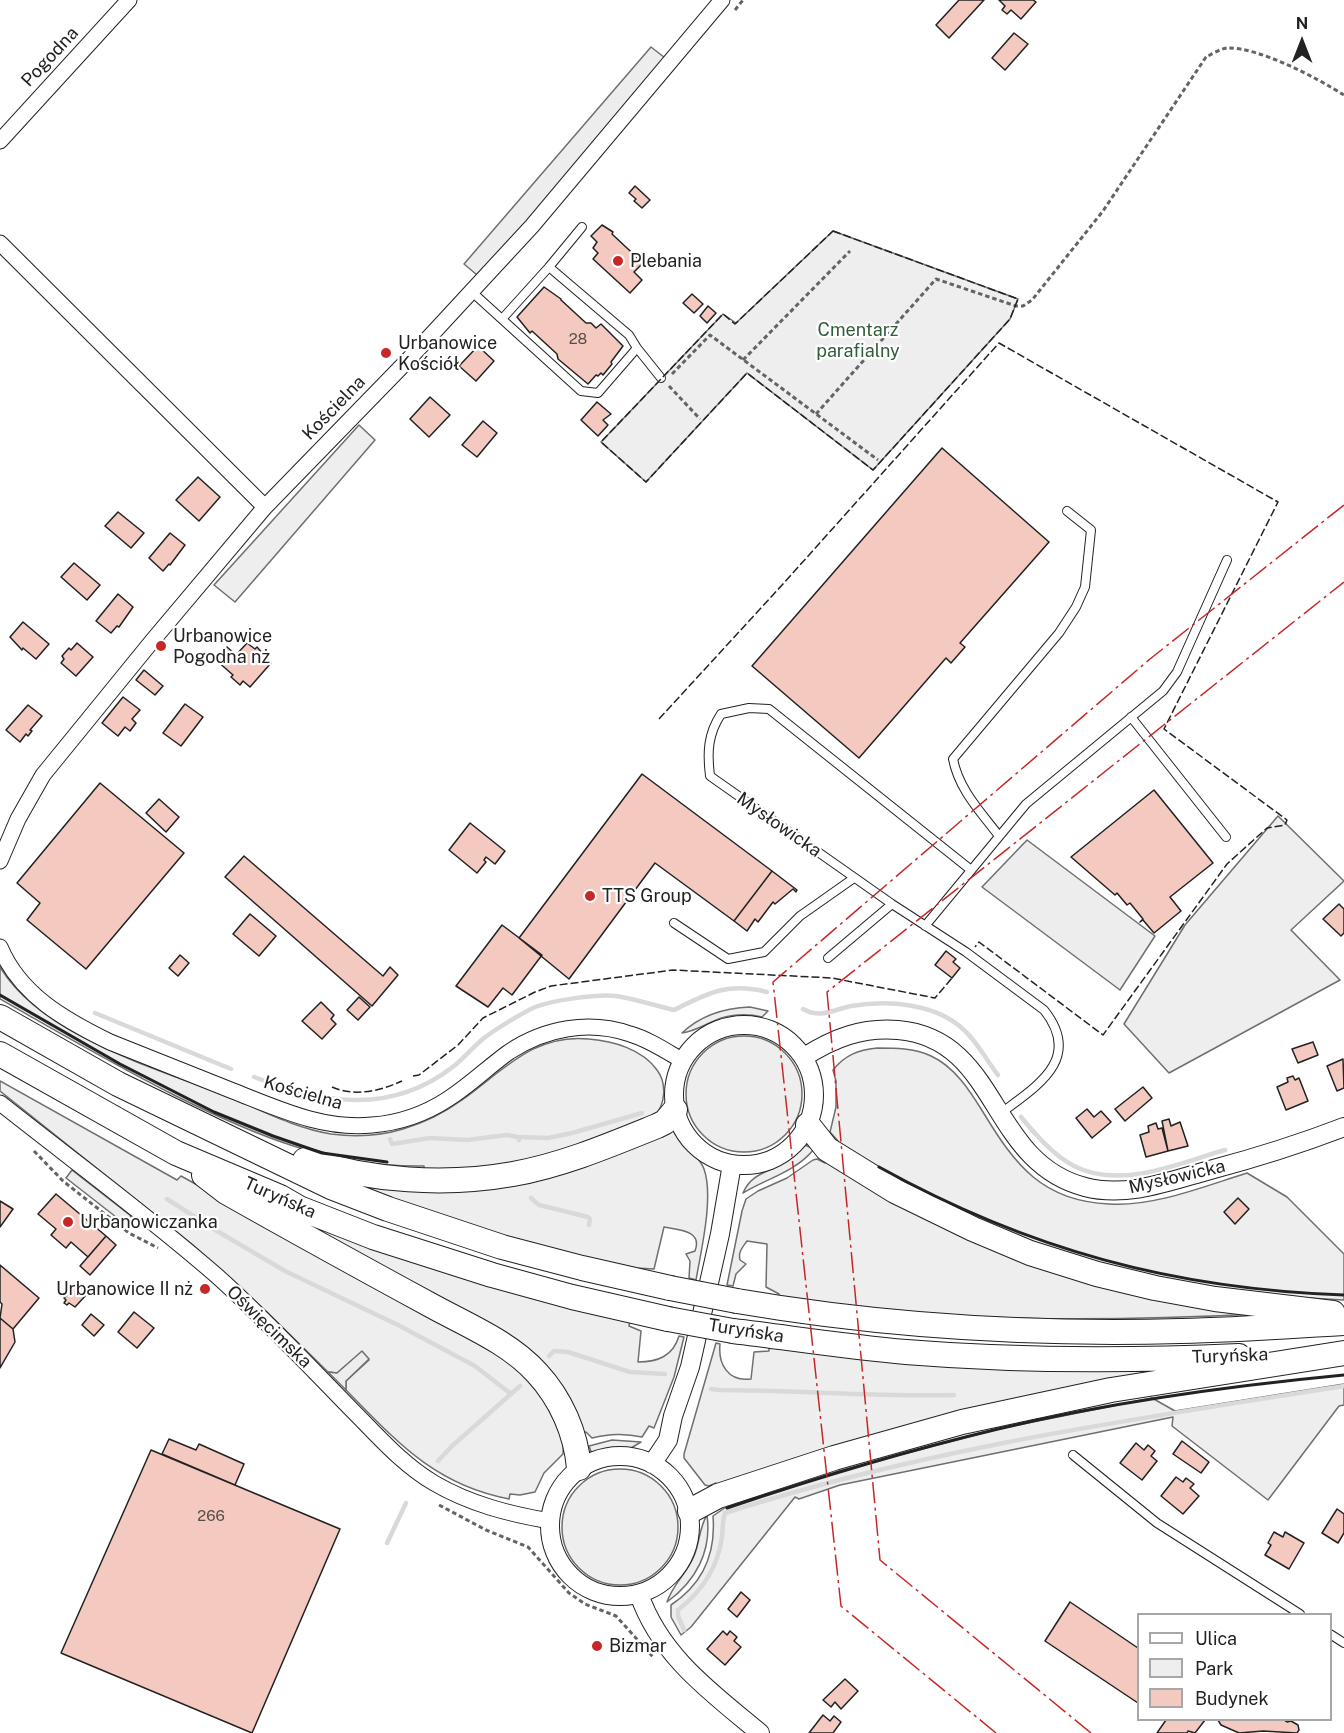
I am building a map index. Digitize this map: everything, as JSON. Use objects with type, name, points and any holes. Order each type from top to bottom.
[{"type":"highway","points":[[0,1017],[118,1084],[224,1135],[333,1169],[375,1176],[417,1180],[513,1174],[571,1159],[657,1126],[675,1110]]},
{"type":"highway","points":[[0,1054],[176,1153],[226,1192],[519,1356],[538,1373],[565,1415],[576,1441],[579,1468]]},
{"type":"highway","points":[[808,1125],[827,1149],[895,1191],[973,1229],[1030,1253],[1097,1274],[1155,1288],[1215,1299],[1344,1314]]},
{"type":"highway","name":"Turyńska","points":[[224,1135],[331,1186],[388,1209],[502,1247],[670,1288],[796,1311],[910,1323],[1014,1330],[1181,1331],[1344,1323]]},
{"type":"highway","name":"Turyńska","points":[[176,1153],[299,1208],[373,1237],[492,1275],[572,1297],[733,1331],[897,1351],[1035,1359],[1134,1360],[1344,1352]]},
{"type":"highway","points":[[690,1511],[718,1496],[834,1458],[962,1422],[1112,1390],[1344,1352]]},
{"type":"street","name":"Pogodna","points":[[0,141],[129,0]]},
{"type":"street","name":"Kościelna","points":[[0,861],[18,819],[43,775],[153,640],[265,507],[472,292],[532,226],[722,0]]},
{"type":"street","points":[[0,243],[265,507]]},
{"type":"street","name":"Kościelna","points":[[0,947],[11,969],[27,990],[57,1013],[90,1033],[298,1116],[333,1124],[375,1125],[418,1115],[450,1098],[516,1048],[538,1036],[563,1029],[596,1027],[628,1033],[683,1060]]},
{"type":"street","points":[[742,1024],[760,1026],[792,1043],[804,1057],[812,1073],[815,1090],[814,1108],[808,1125],[798,1141],[785,1153],[768,1161],[751,1165],[732,1164],[716,1160],[702,1151],[685,1133],[675,1110],[676,1076],[693,1046],[708,1035],[724,1027],[742,1024]]},
{"type":"street","name":"Mysłowicka","points":[[804,1057],[825,1043],[854,1032],[879,1028],[910,1031],[933,1039],[957,1054],[975,1074],[1019,1144],[1044,1169],[1079,1186],[1109,1191],[1168,1182],[1249,1160],[1344,1127]]},
{"type":"street","name":"Oświęcimska","points":[[0,1103],[142,1214],[217,1277],[415,1470],[465,1500],[524,1517],[550,1521]]},
{"type":"street","points":[[652,1464],[668,1440],[673,1416],[690,1367],[720,1234],[732,1164]]},
{"type":"street","points":[[612,1455],[627,1456],[660,1468],[679,1486],[690,1511],[690,1539],[669,1577],[639,1594],[616,1596],[586,1587],[561,1564],[554,1550],[550,1521],[557,1497],[570,1476],[579,1468],[612,1455]]},
{"type":"street","points":[[639,1594],[650,1622],[669,1650],[695,1679],[760,1733]]},
{"type":"lane","points":[[502,319],[582,227]]},
{"type":"lane","points":[[549,267],[629,335],[662,378]]},
{"type":"lane","points":[[472,292],[581,391],[598,393],[638,348]]},
{"type":"lane","points":[[999,836],[965,792],[956,774],[953,759],[1059,633],[1076,607],[1085,587],[1091,530],[1066,511]]},
{"type":"lane","points":[[925,926],[1026,804],[1163,691],[1176,672],[1227,560]]},
{"type":"lane","name":"Mysłowicka","points":[[971,870],[769,709],[749,708],[721,714],[712,729],[707,756],[710,776],[854,878],[966,952],[1044,1010],[1056,1028],[1058,1051],[1055,1063],[1042,1081],[1000,1113]]},
{"type":"lane","points":[[1131,717],[1226,837]]},
{"type":"lane","points":[[674,923],[728,959],[764,952],[800,916],[854,878]]},
{"type":"lane","points":[[828,958],[892,904]]},
{"type":"lane","points":[[1073,1455],[1157,1522],[1298,1613]]},
{"type":"path","points":[[816,414],[936,279],[1016,306],[1023,306],[1032,300],[1103,211],[1206,57],[1225,48],[1260,53],[1344,95]]},
{"type":"path","points":[[743,360],[850,251]]},
{"type":"path","points":[[700,419],[664,381],[710,335],[878,460]]},
{"type":"green space","name":"Cmentarz parafialny","points":[[833,231],[1018,299],[1010,319],[873,470],[747,373],[646,482],[601,442],[723,314],[736,323]]},
{"type":"green space","points":[[359,425],[375,440],[235,602],[214,585]]},
{"type":"green space","points":[[1278,816],[1344,881],[1291,930],[1340,980],[1169,1073],[1124,1024],[1185,925]]},
{"type":"green space","points":[[0,967],[19,991],[43,1012],[101,1046],[290,1123],[331,1134],[358,1136],[376,1134],[419,1124],[455,1105],[520,1056],[552,1042],[569,1039],[608,1042],[635,1051],[651,1063],[660,1075],[664,1088],[663,1101],[653,1117],[624,1130],[604,1138],[506,1165],[424,1171],[424,1166],[358,1162],[296,1147],[266,1136],[206,1111],[131,1073],[0,999]]},
{"type":"green space","points":[[750,1007],[768,1011],[762,1017],[744,1015],[725,1017],[682,1033],[705,1017],[731,1009]]},
{"type":"green space","points":[[744,1036],[766,1040],[785,1053],[798,1072],[802,1094],[798,1116],[785,1135],[766,1148],[744,1152],[722,1148],[703,1135],[690,1116],[686,1094],[690,1072],[703,1053],[722,1040]]},
{"type":"green space","points":[[877,1048],[918,1051],[947,1066],[967,1088],[1019,1164],[1048,1188],[1066,1196],[1109,1204],[1144,1202],[1247,1173],[1287,1197],[1344,1254],[1344,1300],[1272,1296],[1152,1278],[1041,1247],[933,1201],[836,1145],[838,1141],[830,1132],[836,1107],[836,1081],[833,1070],[852,1054]]},
{"type":"green space","points":[[0,1081],[177,1180],[181,1176],[490,1346],[531,1378],[564,1434],[563,1454],[544,1473],[535,1492],[510,1494],[509,1499],[459,1483],[438,1472],[400,1444],[346,1390],[346,1381],[369,1360],[362,1352],[337,1373],[328,1372],[267,1312],[193,1245],[0,1091]]},
{"type":"green space","points":[[675,1129],[681,1140],[698,1158],[707,1181],[706,1224],[696,1280],[689,1278],[690,1261],[686,1254],[695,1251],[696,1239],[682,1230],[664,1227],[654,1269],[636,1268],[553,1250],[419,1210],[337,1177],[409,1186]]},
{"type":"green space","points":[[805,1145],[814,1149],[807,1157],[781,1174],[743,1193],[746,1186],[756,1177],[780,1165]]},
{"type":"green space","points":[[817,1159],[825,1163],[828,1159],[904,1203],[1259,1314],[1108,1319],[994,1318],[890,1311],[779,1297],[779,1294],[766,1287],[767,1244],[747,1241],[740,1255],[740,1260],[746,1264],[736,1274],[733,1286],[727,1285],[746,1199],[787,1178]]},
{"type":"green space","points":[[275,1208],[630,1321],[629,1326],[641,1331],[638,1362],[652,1361],[664,1356],[673,1348],[679,1336],[684,1337],[674,1377],[654,1428],[649,1426],[642,1437],[617,1434],[592,1438],[586,1432],[582,1434],[558,1385]]},
{"type":"green space","points":[[716,1343],[720,1344],[721,1358],[726,1370],[736,1378],[743,1379],[751,1379],[754,1352],[769,1351],[769,1346],[1207,1367],[718,1488],[716,1483],[705,1485],[684,1458]]},
{"type":"green space","points":[[1344,1384],[1344,1405],[1339,1406],[1268,1500],[1172,1426],[1173,1417],[840,1485],[799,1499],[795,1497],[691,1627],[681,1635],[671,1617],[671,1605],[691,1588],[705,1567],[712,1543],[713,1516],[726,1507],[839,1471],[998,1429],[1152,1398],[1175,1411]]},
{"type":"green space","points":[[612,1440],[641,1442],[631,1448],[611,1449],[592,1454],[589,1446]]},
{"type":"green space","points":[[620,1469],[642,1473],[661,1486],[674,1505],[678,1527],[674,1549],[661,1568],[642,1581],[620,1585],[598,1581],[579,1568],[566,1549],[562,1527],[566,1505],[579,1486],[598,1473]]},
{"type":"green space","points":[[707,1515],[707,1541],[700,1564],[686,1585],[667,1602],[694,1556]]},
{"type":"shaded area","points":[[651,47],[669,61],[483,280],[464,264]]},
{"type":"shaded area","points":[[1027,840],[1155,936],[1120,990],[982,887]]},
{"type":"shaded area","points":[[72,1170],[131,1216],[125,1224],[66,1178]]},
{"type":"shaded area","points":[[362,1351],[369,1359],[346,1381],[346,1390],[328,1372],[337,1373]]},
{"type":"building","points":[[959,0],[984,0],[949,38],[936,25]]},
{"type":"building","points":[[999,0],[1033,0],[1036,2],[1021,19],[1011,10],[1007,14],[1002,10],[1005,6]]},
{"type":"building","points":[[1014,33],[1028,44],[1005,70],[992,58]]},
{"type":"building","points":[[635,186],[650,200],[642,208],[629,193]]},
{"type":"building","name":"Plebania","points":[[602,225],[613,232],[612,234],[643,263],[634,272],[642,280],[630,293],[593,259],[598,253],[593,248],[597,242],[591,236]]},
{"type":"building","points":[[544,287],[561,299],[586,323],[591,323],[596,328],[601,324],[623,346],[603,375],[601,373],[596,375],[588,384],[558,359],[557,354],[532,331],[530,333],[517,317]]},
{"type":"building","points":[[692,294],[703,304],[694,313],[683,303]]},
{"type":"building","points":[[708,306],[716,313],[707,323],[700,316]]},
{"type":"building","points":[[478,346],[494,361],[476,381],[459,366]]},
{"type":"building","points":[[430,397],[450,415],[429,437],[410,419]]},
{"type":"building","points":[[597,402],[611,414],[603,420],[608,425],[598,436],[581,420]]},
{"type":"building","points":[[483,421],[497,433],[477,457],[462,445]]},
{"type":"building","points":[[942,448],[1049,542],[960,643],[965,647],[951,663],[946,658],[859,758],[752,666]]},
{"type":"building","points":[[198,477],[220,497],[199,521],[176,500]]},
{"type":"building","points":[[118,512],[144,533],[131,548],[105,526]]},
{"type":"building","points":[[170,533],[185,545],[163,571],[149,558]]},
{"type":"building","points":[[74,563],[100,585],[87,600],[61,577]]},
{"type":"building","points":[[118,594],[133,607],[119,627],[117,626],[111,633],[96,621]]},
{"type":"building","points":[[23,622],[49,644],[36,659],[23,648],[22,650],[10,637]]},
{"type":"building","points":[[77,643],[93,657],[76,676],[61,663],[64,659],[62,656]]},
{"type":"building","points":[[247,643],[255,649],[257,647],[271,663],[250,687],[243,681],[240,685],[231,677],[233,675],[216,660],[227,647],[236,655]]},
{"type":"building","points":[[144,670],[163,686],[155,695],[136,680]]},
{"type":"building","points":[[123,697],[140,710],[132,719],[136,723],[130,731],[125,727],[118,736],[102,723]]},
{"type":"building","points":[[185,704],[203,717],[181,746],[163,733]]},
{"type":"building","points":[[28,705],[42,716],[30,730],[32,731],[28,736],[26,734],[20,742],[6,730]]},
{"type":"building","name":"TTS Group","points":[[642,774],[772,871],[734,921],[655,863],[569,979],[519,938]]},
{"type":"building","points":[[100,783],[184,853],[86,969],[27,920],[40,903],[17,883]]},
{"type":"building","points":[[1154,790],[1213,863],[1170,897],[1181,911],[1154,933],[1143,920],[1140,922],[1143,919],[1130,903],[1127,905],[1117,893],[1115,895],[1071,857]]},
{"type":"building","points":[[159,799],[179,817],[166,832],[146,813]]},
{"type":"building","points":[[470,823],[505,851],[495,864],[486,857],[484,860],[486,862],[477,873],[449,850]]},
{"type":"building","points":[[244,856],[383,976],[390,967],[398,975],[372,1006],[225,877]]},
{"type":"building","points":[[772,871],[797,890],[796,892],[793,889],[775,904],[773,902],[758,922],[755,919],[747,931],[734,921]]},
{"type":"building","points":[[1339,904],[1344,909],[1344,933],[1341,936],[1323,919]]},
{"type":"building","points":[[250,914],[276,936],[259,956],[233,934]]},
{"type":"building","points":[[502,925],[542,955],[512,995],[503,988],[488,1007],[456,986]]},
{"type":"building","points":[[946,951],[956,959],[953,962],[960,968],[952,978],[935,965]]},
{"type":"building","points":[[180,955],[189,963],[178,976],[169,968]]},
{"type":"building","points":[[359,997],[370,1007],[358,1020],[347,1010]]},
{"type":"building","points":[[321,1002],[334,1015],[331,1019],[336,1024],[322,1039],[302,1021]]},
{"type":"building","points":[[1313,1042],[1318,1055],[1298,1063],[1292,1049]]},
{"type":"building","points":[[1343,1059],[1344,1088],[1337,1091],[1327,1066]]},
{"type":"building","points":[[1293,1076],[1295,1080],[1299,1078],[1308,1101],[1286,1110],[1277,1087],[1288,1082],[1287,1078]]},
{"type":"building","points":[[1143,1087],[1152,1098],[1125,1121],[1115,1109]]},
{"type":"building","points":[[1087,1109],[1094,1117],[1101,1111],[1111,1122],[1092,1138],[1076,1118]]},
{"type":"building","points":[[1169,1119],[1171,1126],[1180,1122],[1188,1146],[1168,1151],[1162,1121]]},
{"type":"building","points":[[1156,1123],[1158,1129],[1162,1128],[1168,1151],[1146,1157],[1140,1135],[1149,1132],[1148,1126]]},
{"type":"building","name":"Urbanowiczanka","points":[[56,1194],[106,1236],[88,1257],[71,1242],[66,1248],[51,1235],[56,1229],[38,1214]]},
{"type":"building","points":[[1238,1198],[1249,1209],[1235,1224],[1224,1212]]},
{"type":"building","points":[[0,1201],[13,1209],[0,1227]]},
{"type":"building","points":[[106,1236],[116,1245],[90,1275],[80,1266]]},
{"type":"building","points":[[0,1265],[39,1298],[13,1329],[0,1318],[2,1304],[0,1302]]},
{"type":"building","points":[[77,1284],[88,1293],[75,1307],[69,1303],[67,1305],[64,1303],[66,1300],[64,1298]]},
{"type":"building","points":[[134,1312],[154,1328],[137,1348],[118,1332]]},
{"type":"building","points":[[91,1314],[104,1325],[94,1336],[82,1325]]},
{"type":"building","points":[[0,1318],[13,1329],[15,1342],[0,1368]]},
{"type":"building","points":[[169,1439],[196,1450],[199,1444],[244,1464],[235,1485],[162,1454]]},
{"type":"building","points":[[1182,1441],[1209,1462],[1201,1473],[1173,1454]]},
{"type":"building","points":[[1136,1443],[1144,1450],[1148,1445],[1155,1451],[1151,1456],[1157,1461],[1142,1480],[1120,1463]]},
{"type":"building","points":[[151,1450],[340,1529],[252,1733],[61,1653]]},
{"type":"building","points":[[1176,1477],[1183,1482],[1186,1478],[1194,1484],[1190,1488],[1199,1496],[1183,1514],[1161,1496]]},
{"type":"building","points":[[1337,1509],[1344,1514],[1344,1533],[1338,1543],[1322,1533]]},
{"type":"building","points":[[1274,1532],[1283,1537],[1285,1532],[1304,1543],[1289,1569],[1265,1555],[1271,1545],[1268,1543]]},
{"type":"building","points":[[741,1592],[750,1600],[737,1617],[728,1609]]},
{"type":"building","points":[[1070,1602],[1137,1647],[1137,1702],[1045,1641]]},
{"type":"building","points":[[723,1631],[727,1635],[730,1631],[737,1637],[734,1641],[741,1647],[725,1665],[707,1649]]},
{"type":"building","points":[[845,1679],[858,1691],[841,1709],[835,1702],[831,1707],[823,1700]]},
{"type":"building","points":[[823,1715],[830,1721],[834,1716],[841,1722],[833,1733],[809,1733]]},
{"type":"building","points":[[1165,1721],[1204,1721],[1195,1733],[1188,1731],[1187,1733],[1157,1733]]},
{"type":"building","points":[[1219,1721],[1291,1721],[1298,1725],[1299,1730],[1297,1733],[1263,1731],[1239,1733],[1221,1725]]},
{"type":"waterway","points":[[254,1077],[280,1086],[331,1098],[356,1100],[381,1098],[406,1092],[430,1082],[454,1066],[489,1034],[523,1013],[543,1004],[575,998],[616,996],[674,1010],[708,994],[729,989],[741,988],[767,992]]},
{"type":"waterway","points":[[803,1009],[821,1014],[851,1006],[880,1003],[911,1006],[941,1014],[970,1036],[998,1075]]},
{"type":"waterway","points":[[95,1013],[231,1069]]},
{"type":"waterway","points":[[518,1137],[548,1138],[642,1113]]},
{"type":"waterway","points":[[1021,1117],[1059,1156],[1074,1166],[1092,1173],[1130,1175],[1150,1172],[1225,1150]]},
{"type":"waterway","points":[[390,1139],[392,1144],[430,1138],[467,1140],[507,1135],[518,1137],[519,1140]]},
{"type":"waterway","points":[[531,1198],[539,1205],[588,1217],[589,1225]]},
{"type":"waterway","points":[[167,1199],[285,1271],[398,1325],[475,1366],[511,1394]]},
{"type":"waterway","points":[[549,1356],[554,1351],[568,1352],[630,1372],[665,1374]]},
{"type":"waterway","points":[[438,1461],[520,1386]]},
{"type":"waterway","points":[[684,1630],[678,1610],[701,1587],[717,1559],[725,1513],[877,1470],[954,1453],[1110,1424],[1344,1386]]},
{"type":"waterway","points":[[711,1389],[954,1395]]},
{"type":"waterway","points":[[387,1543],[406,1503]]},
{"type":"fence","points":[[833,231],[1018,299],[1010,319],[873,470],[747,373],[646,482],[601,442],[723,314],[735,324],[833,231]]},
{"type":"fence","points":[[659,719],[999,343],[1278,502],[1164,729],[1287,820],[1285,825],[1267,828],[1227,864],[1103,1035],[979,942],[975,947]]},
{"type":"fence","points":[[413,1076],[419,1075],[458,1045],[483,1018],[551,986],[673,970],[832,978],[935,998],[952,978]]},
{"type":"fence","points":[[332,1087],[350,1092],[367,1092],[402,1081]]},
{"type":"wall","points":[[0,995],[120,1064],[214,1112],[322,1153],[387,1162]]},
{"type":"wall","points":[[879,1167],[935,1196],[991,1221],[1104,1260],[1162,1274],[1221,1284],[1344,1295]]},
{"type":"wall","points":[[727,1508],[895,1456],[1041,1419],[1170,1396],[1344,1375]]},
{"type":"power","points":[[996,1733],[841,1606],[773,982],[1150,659],[1344,505]]},
{"type":"power","points":[[1091,1733],[880,1560],[827,992],[1344,582]]},
{"type":"place","name":"Plebania","points":[[618,261]]},
{"type":"place","name":"Urbanowice Kościół","points":[[386,353]]},
{"type":"place","name":"Urbanowice Pogodna nż","points":[[161,646]]},
{"type":"place","name":"TTS Group","points":[[590,896]]},
{"type":"place","name":"Urbanowiczanka","points":[[68,1222]]},
{"type":"place","name":"Urbanowice II nż","points":[[205,1289]]},
{"type":"place","name":"Bizmar","points":[[597,1646]]}]
